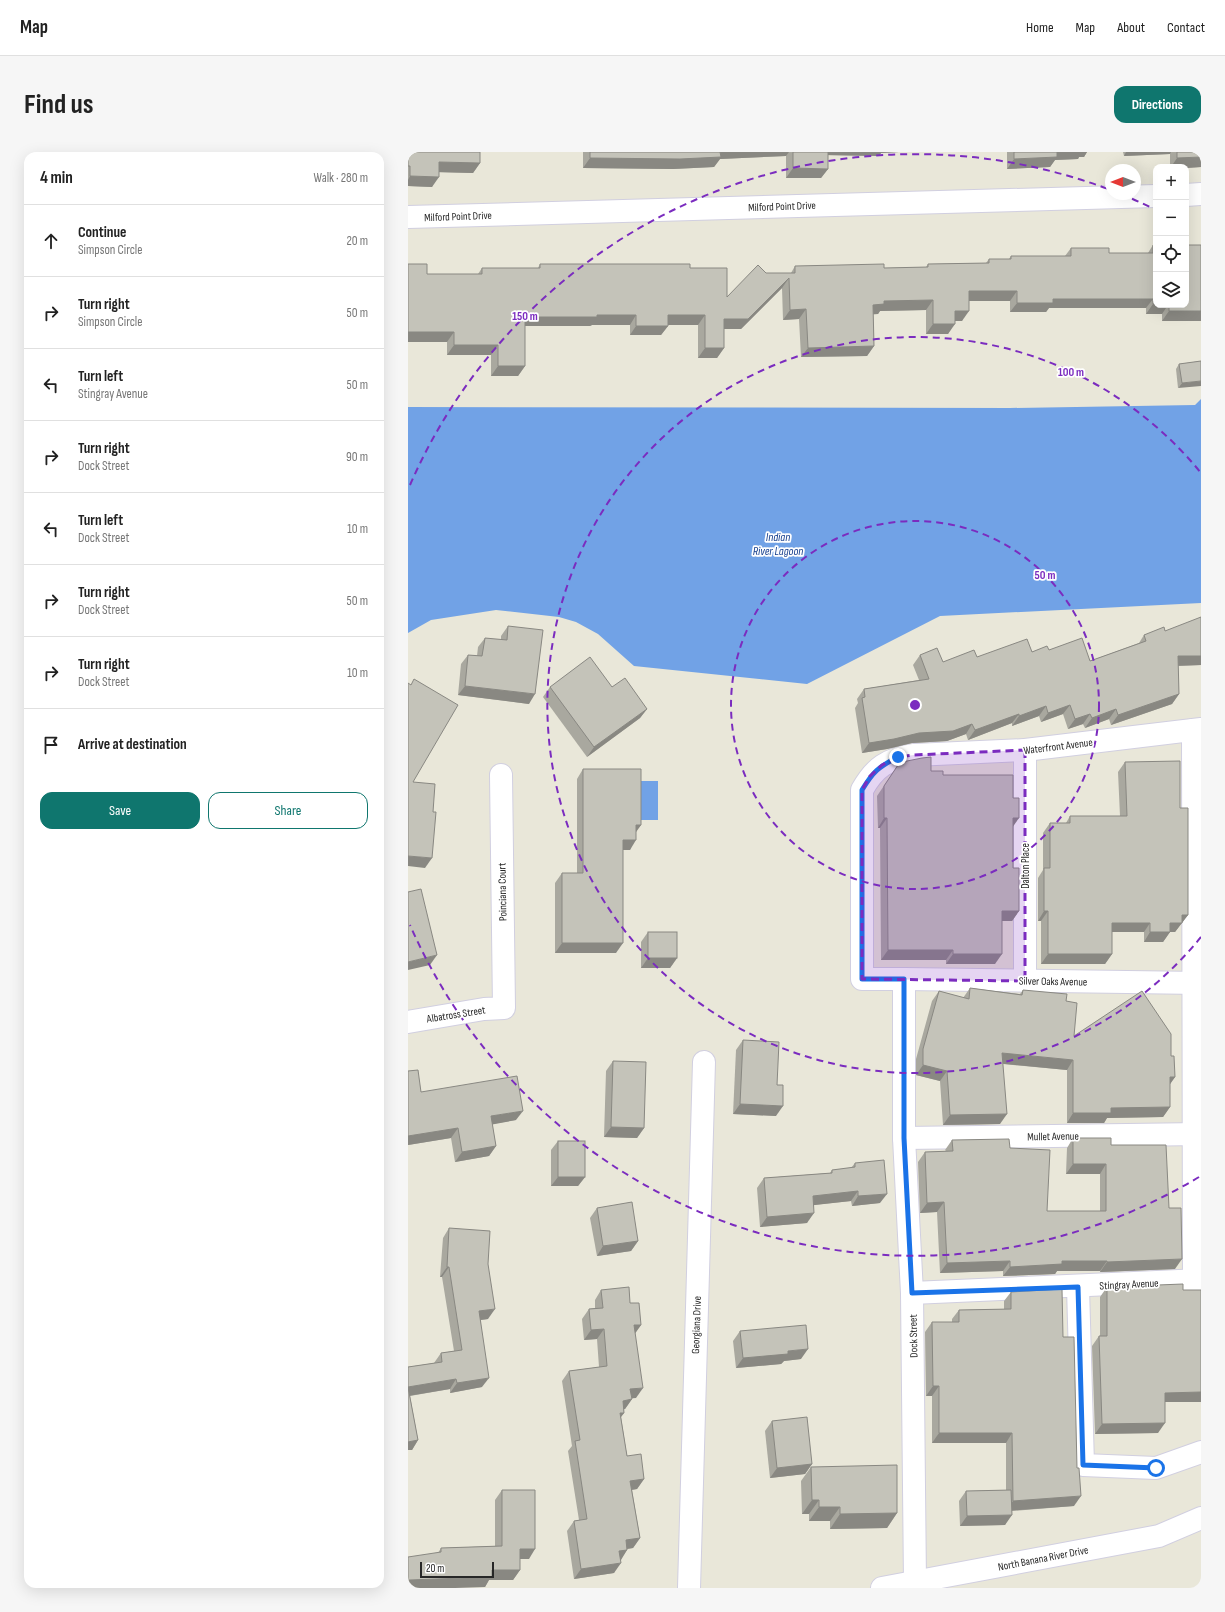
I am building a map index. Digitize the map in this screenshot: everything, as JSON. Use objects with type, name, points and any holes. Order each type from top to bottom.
[{"type":"street","points":[[1189,195],[1201,194]]},
{"type":"street","name":"Milford Point Drive","points":[[408,217],[1153,196]]},
{"type":"street","points":[[1197,729],[1198,1281]]},
{"type":"street","name":"Waterfront Avenue","points":[[904,979],[862,979],[862,790],[870,776],[882,764],[898,757],[914,755],[1025,750],[1197,729]]},
{"type":"street","name":"Dalton Place","points":[[1025,750],[1025,981]]},
{"type":"street","name":"Poinciana Court","points":[[501,775],[504,1008]]},
{"type":"street","name":"Silver Oaks Avenue","points":[[904,979],[1197,983]]},
{"type":"street","name":"Dock Street","points":[[904,979],[904,1138],[912,1293],[915,1583]]},
{"type":"street","name":"Albatross Street","points":[[408,1022],[484,1009],[504,1008]]},
{"type":"street","name":"Georgiana Drive","points":[[689,1588],[704,1062]]},
{"type":"street","name":"Mullet Avenue","points":[[904,1138],[1197,1134]]},
{"type":"street","name":"Stingray Avenue","points":[[912,1293],[1198,1281]]},
{"type":"street","points":[[1078,1287],[1083,1465],[1156,1468],[1201,1452]]},
{"type":"street","name":"North Banana River Drive","points":[[882,1588],[1159,1536],[1201,1518]]},
{"type":"highlighted area","points":[[1025,750],[1025,981],[862,979],[862,790],[870,776],[882,765],[898,757],[914,755]]},
{"type":"water","name":"Indian River Lagoon","points":[[1201,399],[1201,603],[940,616],[807,684],[634,666],[598,634],[576,622],[559,617],[496,610],[431,620],[408,633],[408,407],[1010,408],[1195,405]]},
{"type":"water","points":[[640,781],[658,781],[658,820],[639,820]]},
{"type":"building","points":[[408,152],[480,152],[480,163],[439,162],[439,177],[410,176]]},
{"type":"building","points":[[590,152],[720,152],[721,157],[680,159],[590,158]]},
{"type":"building","points":[[793,152],[828,152],[828,169],[793,168]]},
{"type":"building","points":[[1014,152],[1057,152],[1057,157],[1014,159]]},
{"type":"building","points":[[1177,152],[1201,152],[1201,157],[1177,158]]},
{"type":"building","points":[[1189,245],[1201,245],[1201,311],[1169,311],[1169,308],[1189,308]]},
{"type":"building","points":[[1071,248],[1109,248],[1109,253],[1153,253],[1153,299],[1053,299],[1053,303],[1017,303],[1017,291],[969,291],[969,311],[955,311],[955,324],[933,324],[933,300],[884,301],[884,304],[873,305],[874,346],[808,348],[806,309],[790,310],[789,278],[748,319],[724,319],[724,348],[705,348],[705,315],[668,315],[668,326],[636,326],[636,315],[597,315],[597,317],[525,317],[525,366],[498,366],[498,345],[454,345],[454,332],[408,332],[408,264],[427,264],[427,274],[482,274],[482,268],[540,268],[540,264],[690,264],[690,268],[727,268],[727,297],[758,265],[766,273],[795,273],[795,266],[884,264],[884,268],[928,267],[928,264],[989,263],[989,259],[1011,259],[1011,256],[1071,256]]},
{"type":"building","points":[[1201,361],[1201,381],[1182,383],[1179,364]]},
{"type":"building","points":[[1201,617],[1201,656],[1178,656],[1179,694],[1118,715],[1116,709],[1092,718],[1090,714],[1075,719],[1070,705],[1048,713],[1046,706],[975,730],[972,724],[953,731],[919,733],[869,743],[862,698],[865,697],[864,689],[929,679],[920,655],[937,648],[943,662],[974,650],[977,657],[1027,639],[1032,652],[1047,646],[1049,650],[1082,638],[1090,661],[1146,641],[1144,635],[1164,627],[1165,631]]},
{"type":"building","points":[[508,626],[543,630],[535,694],[465,686],[468,655],[482,656],[485,638],[507,640]]},
{"type":"building","points":[[590,657],[612,687],[625,678],[647,709],[594,747],[550,687]]},
{"type":"building","points":[[414,679],[458,705],[413,782],[435,784],[433,812],[436,812],[432,858],[408,856],[408,683],[411,685]]},
{"type":"building","points":[[931,757],[931,771],[943,771],[943,775],[1013,775],[1013,798],[1019,798],[1019,818],[1013,818],[1013,868],[1019,868],[1019,911],[1002,911],[1002,954],[953,954],[953,950],[888,950],[887,818],[884,818],[884,786],[898,765],[907,761]]},
{"type":"building","points":[[1180,761],[1180,808],[1188,808],[1188,915],[1182,915],[1182,923],[1170,923],[1170,932],[1150,932],[1150,923],[1112,923],[1112,954],[1048,954],[1048,911],[1044,911],[1044,868],[1050,868],[1050,823],[1070,823],[1070,816],[1127,816],[1125,762]]},
{"type":"building","points":[[583,769],[641,769],[641,825],[636,825],[636,840],[623,840],[623,943],[562,943],[562,873],[583,873]]},
{"type":"building","points":[[421,889],[437,955],[408,962],[408,892]]},
{"type":"building","points":[[648,932],[677,932],[677,958],[648,958]]},
{"type":"building","points":[[970,988],[1022,995],[1023,990],[1067,994],[1066,1001],[1077,1003],[1074,1036],[1142,991],[1171,1034],[1171,1056],[1174,1056],[1175,1077],[1170,1077],[1170,1107],[1111,1108],[1111,1113],[1073,1113],[1073,1060],[1002,1053],[1007,1114],[950,1115],[947,1071],[923,1065],[923,1049],[939,991],[969,999]]},
{"type":"building","points":[[743,1040],[779,1042],[777,1085],[783,1085],[783,1106],[740,1104]]},
{"type":"building","points":[[613,1061],[646,1062],[644,1128],[611,1127]]},
{"type":"building","points":[[418,1070],[421,1092],[517,1076],[523,1111],[491,1116],[496,1146],[462,1152],[458,1128],[408,1136],[408,1071]]},
{"type":"building","points":[[1073,1138],[1111,1138],[1111,1145],[1166,1145],[1169,1208],[1181,1208],[1182,1259],[1107,1262],[1062,1261],[1062,1264],[1010,1267],[1010,1261],[947,1263],[944,1202],[927,1203],[925,1152],[953,1151],[952,1140],[1009,1139],[1010,1148],[1050,1150],[1047,1211],[1106,1211],[1106,1164],[1073,1164]]},
{"type":"building","points":[[558,1141],[585,1141],[585,1177],[558,1177]]},
{"type":"building","points":[[884,1160],[887,1194],[858,1196],[858,1191],[813,1196],[814,1213],[767,1217],[764,1178],[832,1173],[832,1170],[855,1167],[855,1163]]},
{"type":"building","points":[[632,1202],[638,1241],[603,1246],[597,1208]]},
{"type":"building","points":[[449,1228],[490,1231],[488,1264],[495,1309],[479,1311],[489,1378],[457,1383],[456,1379],[408,1387],[408,1367],[442,1362],[441,1353],[462,1350],[449,1267],[447,1267]]},
{"type":"building","points":[[1183,1284],[1183,1290],[1201,1290],[1201,1392],[1165,1393],[1165,1423],[1102,1424],[1099,1336],[1107,1336],[1107,1287]]},
{"type":"building","points":[[629,1287],[630,1303],[639,1303],[641,1325],[634,1325],[643,1388],[630,1389],[632,1399],[623,1401],[624,1413],[620,1413],[627,1456],[641,1454],[644,1479],[630,1481],[640,1538],[626,1540],[627,1550],[619,1551],[621,1563],[581,1569],[574,1521],[587,1519],[575,1441],[580,1440],[569,1371],[607,1366],[604,1329],[591,1330],[589,1309],[603,1308],[601,1290]]},
{"type":"building","points":[[1062,1289],[1063,1337],[1074,1337],[1077,1468],[1079,1468],[1081,1496],[1013,1501],[1012,1433],[939,1433],[939,1386],[933,1386],[932,1322],[959,1322],[959,1310],[1011,1309],[1011,1292]]},
{"type":"building","points":[[806,1325],[808,1349],[788,1351],[788,1354],[743,1358],[740,1331]]},
{"type":"building","points":[[408,1387],[418,1440],[408,1442]]},
{"type":"building","points":[[807,1417],[812,1464],[777,1468],[772,1421]]},
{"type":"building","points":[[897,1465],[897,1513],[840,1514],[840,1507],[819,1507],[819,1500],[812,1500],[811,1467]]},
{"type":"building","points":[[502,1490],[535,1490],[535,1549],[520,1549],[520,1570],[492,1570],[492,1577],[409,1580],[410,1588],[408,1588],[408,1557],[441,1552],[441,1548],[502,1546]]},
{"type":"building","points":[[1011,1490],[1012,1515],[967,1516],[966,1491]]},
{"type":"route","points":[[898,757],[882,764],[870,776],[862,790],[862,979],[904,979],[904,1138],[912,1293],[1078,1287],[1083,1465],[1156,1468]]}]
